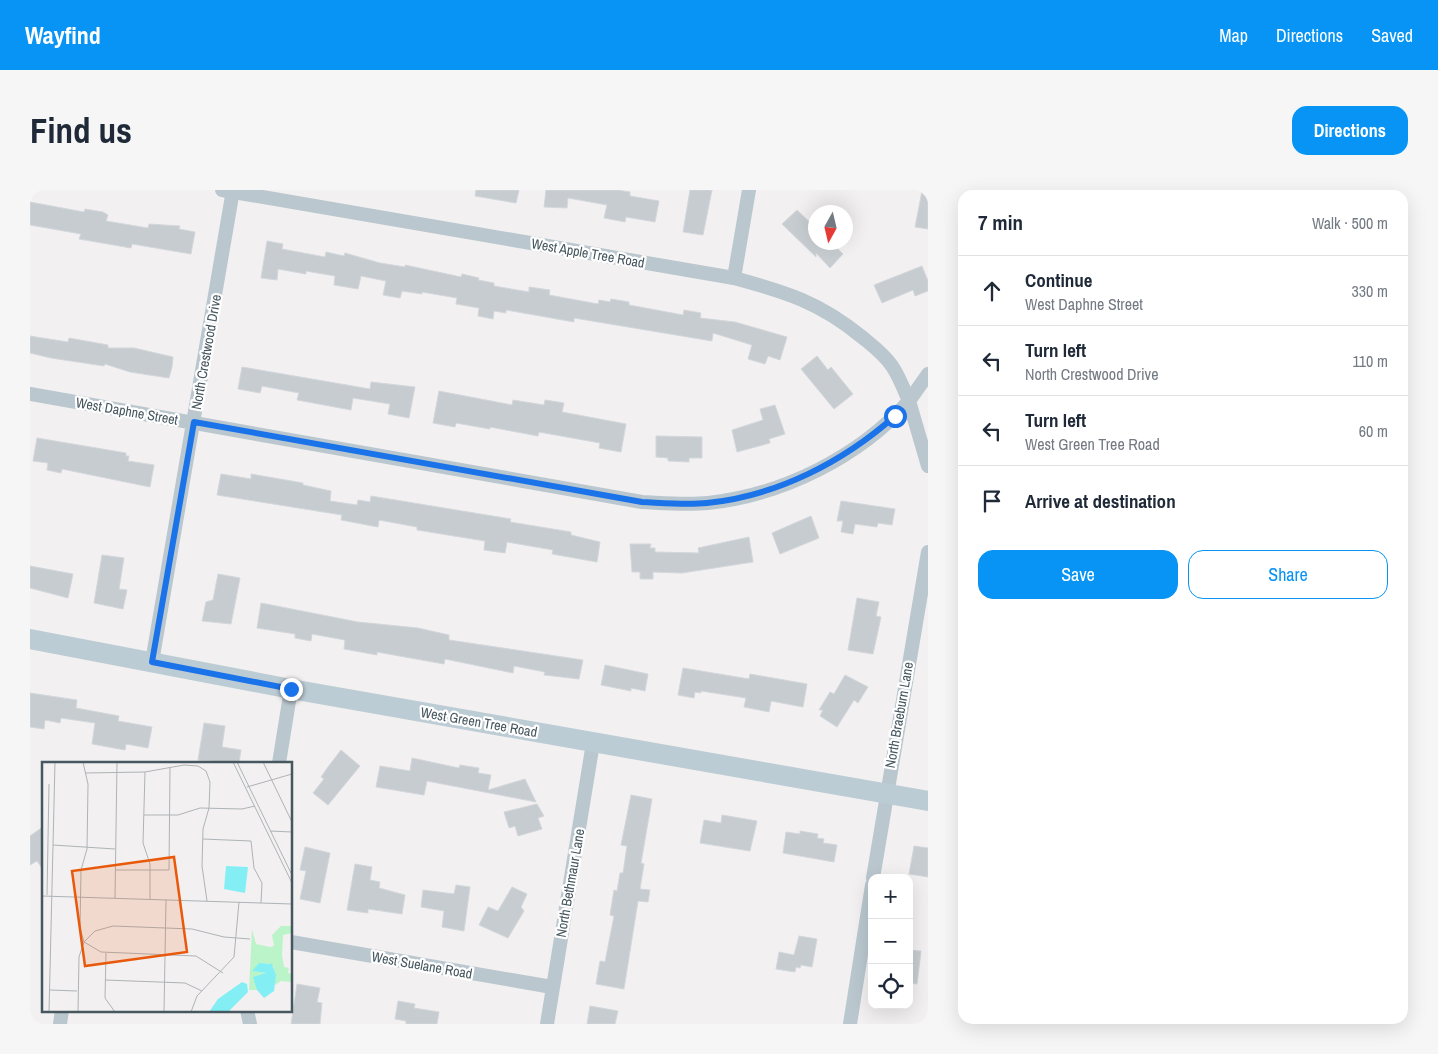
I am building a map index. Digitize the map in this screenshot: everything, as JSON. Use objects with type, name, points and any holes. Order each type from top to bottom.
[{"type":"street","points":[[734,278],[749,190]]},
{"type":"street","name":"West Apple Tree Road","points":[[229,191],[734,278],[796,296],[835,316],[880,351],[893,367],[909,401]]},
{"type":"street","name":"North Crestwood Drive","points":[[152,662],[194,422],[229,191]]},
{"type":"street","points":[[928,374],[909,401],[928,466]]},
{"type":"street","name":"West Daphne Street","points":[[30,394],[642,502],[707,503],[761,492],[804,477],[830,463],[875,433],[909,401]]},
{"type":"street","name":"North Braeburn Lane","points":[[874,874],[928,552]]},
{"type":"street","name":"West Green Tree Road","points":[[30,639],[291,689],[928,801]]},
{"type":"street","points":[[278,762],[291,689]]},
{"type":"street","name":"North Bethmaur Lane","points":[[546,1024],[593,743]]},
{"type":"street","points":[[850,1024],[868,911]]},
{"type":"street","name":"West Suelane Road","points":[[292,942],[552,987]]},
{"type":"building","points":[[476,190],[519,190],[516,203],[475,196]]},
{"type":"building","points":[[546,190],[617,190],[630,192],[630,196],[659,201],[655,222],[626,217],[625,222],[604,218],[607,205],[568,198],[567,208],[544,207]]},
{"type":"building","points":[[690,190],[712,190],[703,235],[683,232]]},
{"type":"building","points":[[922,191],[928,192],[928,229],[915,227]]},
{"type":"building","points":[[30,202],[84,212],[85,209],[103,212],[108,215],[106,221],[148,228],[149,224],[180,226],[179,229],[195,232],[191,254],[132,244],[131,248],[79,239],[81,234],[30,225]]},
{"type":"building","points":[[797,210],[808,220],[808,249],[782,224]]},
{"type":"building","points":[[267,241],[283,244],[282,249],[325,257],[326,252],[344,256],[345,253],[380,263],[405,267],[405,265],[461,277],[462,274],[494,283],[494,286],[529,292],[529,287],[550,290],[549,295],[598,304],[599,300],[610,302],[611,299],[629,302],[629,305],[683,315],[684,310],[701,313],[700,318],[735,322],[787,337],[780,360],[768,356],[765,364],[748,359],[752,345],[713,333],[712,341],[574,318],[574,322],[506,310],[506,313],[494,311],[493,319],[478,316],[479,308],[456,304],[457,298],[422,292],[422,294],[402,291],[400,298],[383,295],[386,281],[361,276],[358,289],[334,285],[335,276],[306,271],[306,274],[278,269],[277,280],[261,278]]},
{"type":"building","points":[[809,250],[839,250],[843,254],[830,268],[816,253],[816,257]]},
{"type":"building","points":[[922,266],[928,281],[928,291],[915,296],[913,290],[882,303],[874,285]]},
{"type":"building","points":[[30,336],[68,342],[69,338],[108,345],[108,348],[134,348],[173,357],[172,367],[169,378],[130,372],[105,364],[104,366],[51,358],[30,353]]},
{"type":"building","points":[[817,356],[828,370],[831,367],[853,394],[834,409],[801,369]]},
{"type":"building","points":[[242,367],[370,389],[371,382],[415,387],[409,418],[388,414],[390,404],[353,398],[351,410],[297,400],[299,393],[262,386],[260,393],[238,389]]},
{"type":"building","points":[[439,391],[512,405],[513,400],[544,405],[545,400],[564,403],[562,412],[626,424],[621,452],[599,448],[600,443],[539,432],[538,436],[490,427],[490,429],[456,423],[455,427],[433,423]]},
{"type":"building","points":[[775,405],[785,434],[769,439],[770,443],[737,452],[732,430],[763,420],[760,409]]},
{"type":"building","points":[[656,436],[702,437],[702,458],[689,458],[689,462],[668,461],[668,458],[656,457]]},
{"type":"building","points":[[37,438],[126,453],[126,456],[129,456],[128,461],[154,465],[150,487],[62,469],[61,473],[47,470],[48,463],[33,461]]},
{"type":"building","points":[[221,474],[251,479],[251,474],[303,483],[303,485],[331,491],[330,501],[357,505],[358,500],[370,502],[371,496],[511,519],[510,522],[571,532],[571,535],[600,542],[597,562],[552,554],[553,550],[507,542],[505,553],[484,550],[485,541],[417,530],[417,527],[379,520],[378,527],[341,520],[342,515],[217,495]]},
{"type":"building","points":[[841,501],[895,509],[892,525],[878,523],[877,527],[855,524],[853,534],[841,532],[843,521],[837,521]]},
{"type":"building","points":[[811,516],[819,538],[780,554],[772,533]]},
{"type":"building","points":[[749,537],[753,562],[682,573],[653,572],[653,579],[640,579],[640,572],[632,572],[630,544],[651,544],[650,548],[655,548],[655,552],[699,553],[698,548]]},
{"type":"building","points":[[102,555],[124,558],[119,589],[127,590],[123,609],[94,603]]},
{"type":"building","points":[[30,566],[73,574],[68,598],[30,588]]},
{"type":"building","points":[[218,574],[240,578],[231,624],[202,621],[206,602],[213,600]]},
{"type":"building","points":[[857,598],[879,602],[876,616],[881,617],[873,654],[848,650]]},
{"type":"building","points":[[261,603],[358,622],[418,628],[449,635],[449,640],[583,660],[579,679],[544,675],[545,672],[514,666],[513,673],[445,659],[444,664],[377,652],[377,655],[344,649],[345,640],[312,634],[311,641],[295,638],[295,634],[257,628]]},
{"type":"building","points":[[605,665],[648,674],[645,691],[631,688],[631,691],[601,685]]},
{"type":"building","points":[[683,668],[749,679],[750,674],[807,684],[803,707],[771,701],[769,712],[744,707],[746,698],[701,691],[701,693],[695,692],[694,698],[678,695]]},
{"type":"building","points":[[845,675],[868,687],[858,703],[854,700],[837,727],[820,716],[823,710],[819,710],[830,692],[834,694]]},
{"type":"building","points":[[30,693],[77,700],[76,708],[119,716],[118,721],[152,727],[148,748],[126,744],[125,750],[92,744],[95,723],[61,718],[60,723],[45,720],[44,729],[30,727]]},
{"type":"building","points":[[204,723],[225,726],[222,747],[241,750],[239,762],[198,760]]},
{"type":"building","points":[[341,750],[360,766],[328,805],[313,793],[324,779],[321,777]]},
{"type":"building","points":[[412,758],[459,768],[460,765],[479,768],[478,773],[491,775],[488,790],[525,779],[536,802],[427,781],[424,795],[376,787],[380,766],[410,771]]},
{"type":"building","points":[[631,795],[652,799],[641,863],[644,864],[640,889],[650,890],[648,902],[638,901],[624,989],[596,984],[600,961],[605,962],[614,916],[610,915],[614,890],[617,891],[620,873],[623,873],[627,846],[621,845]]},
{"type":"building","points":[[537,804],[544,816],[538,818],[542,829],[518,836],[515,826],[509,828],[504,812]]},
{"type":"building","points":[[722,815],[757,821],[750,851],[700,843],[704,820],[721,823]]},
{"type":"building","points":[[42,827],[42,868],[37,861],[30,865],[30,836]]},
{"type":"building","points":[[800,831],[818,834],[817,838],[824,839],[823,843],[837,845],[834,862],[783,853],[786,832],[800,834]]},
{"type":"building","points":[[914,846],[928,848],[928,877],[909,874]]},
{"type":"building","points":[[305,847],[330,853],[320,903],[300,899],[306,871],[300,870]]},
{"type":"building","points":[[355,864],[372,867],[370,880],[380,882],[379,888],[405,895],[402,914],[368,909],[368,913],[347,910]]},
{"type":"building","points":[[456,885],[470,887],[464,931],[442,927],[444,911],[421,907],[423,890],[454,894]]},
{"type":"building","points":[[512,887],[527,894],[521,907],[524,911],[508,938],[479,925],[488,907],[498,911]]},
{"type":"building","points":[[799,936],[817,939],[812,967],[801,965],[800,968],[796,967],[795,972],[776,969],[779,952],[794,955]]},
{"type":"building","points":[[913,950],[921,951],[917,984],[913,984]]},
{"type":"building","points":[[297,984],[320,988],[317,1002],[322,1003],[320,1024],[291,1024]]},
{"type":"building","points":[[398,1001],[415,1004],[414,1008],[439,1012],[437,1024],[406,1024],[406,1021],[395,1019]]},
{"type":"building","points":[[590,1006],[618,1011],[615,1024],[587,1024]]},
{"type":"route","points":[[291,689],[152,662],[194,422],[642,502],[678,504],[707,503],[735,498],[761,492],[804,477],[864,441],[895,416]]}]
